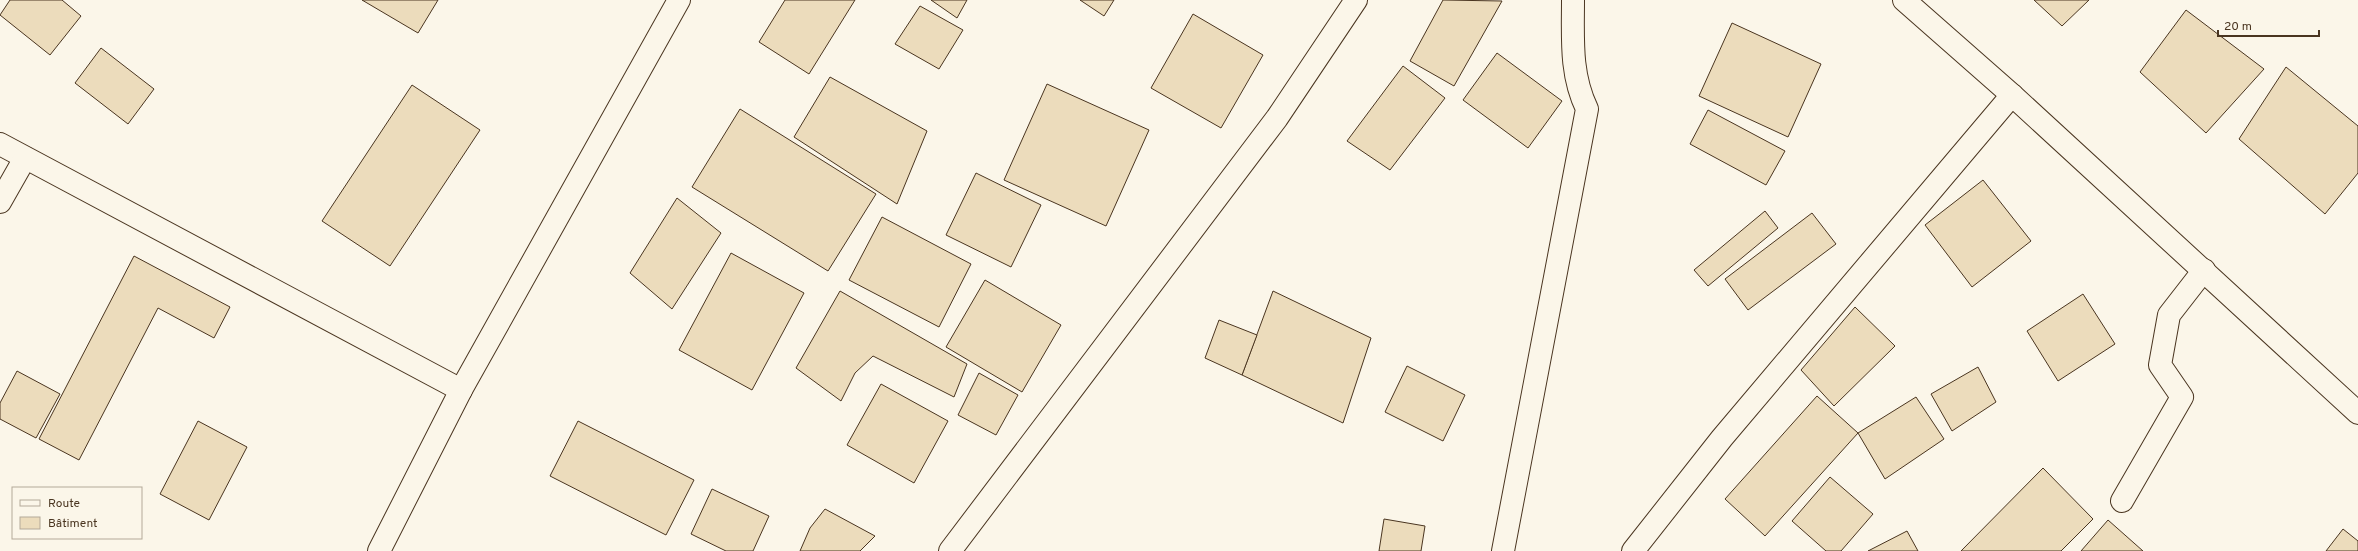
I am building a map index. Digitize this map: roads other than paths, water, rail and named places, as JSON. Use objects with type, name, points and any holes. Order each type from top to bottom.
[{"type":"main road","points":[[380,551],[462,390],[679,0]]},
{"type":"main road","points":[[950,551],[1277,118],[1356,0]]},
{"type":"main road","points":[[1503,551],[1587,109],[1575,75],[1573,51],[1573,0]]},
{"type":"main road","points":[[1904,0],[2012,95],[2358,413]]},
{"type":"main road","points":[[1633,551],[1722,438],[2012,95]]},
{"type":"main road","points":[[0,144],[462,390]]},
{"type":"main road","points":[[0,202],[25,158]]},
{"type":"main road","points":[[2122,501],[2182,397],[2160,365],[2169,315],[2204,270]]}]
